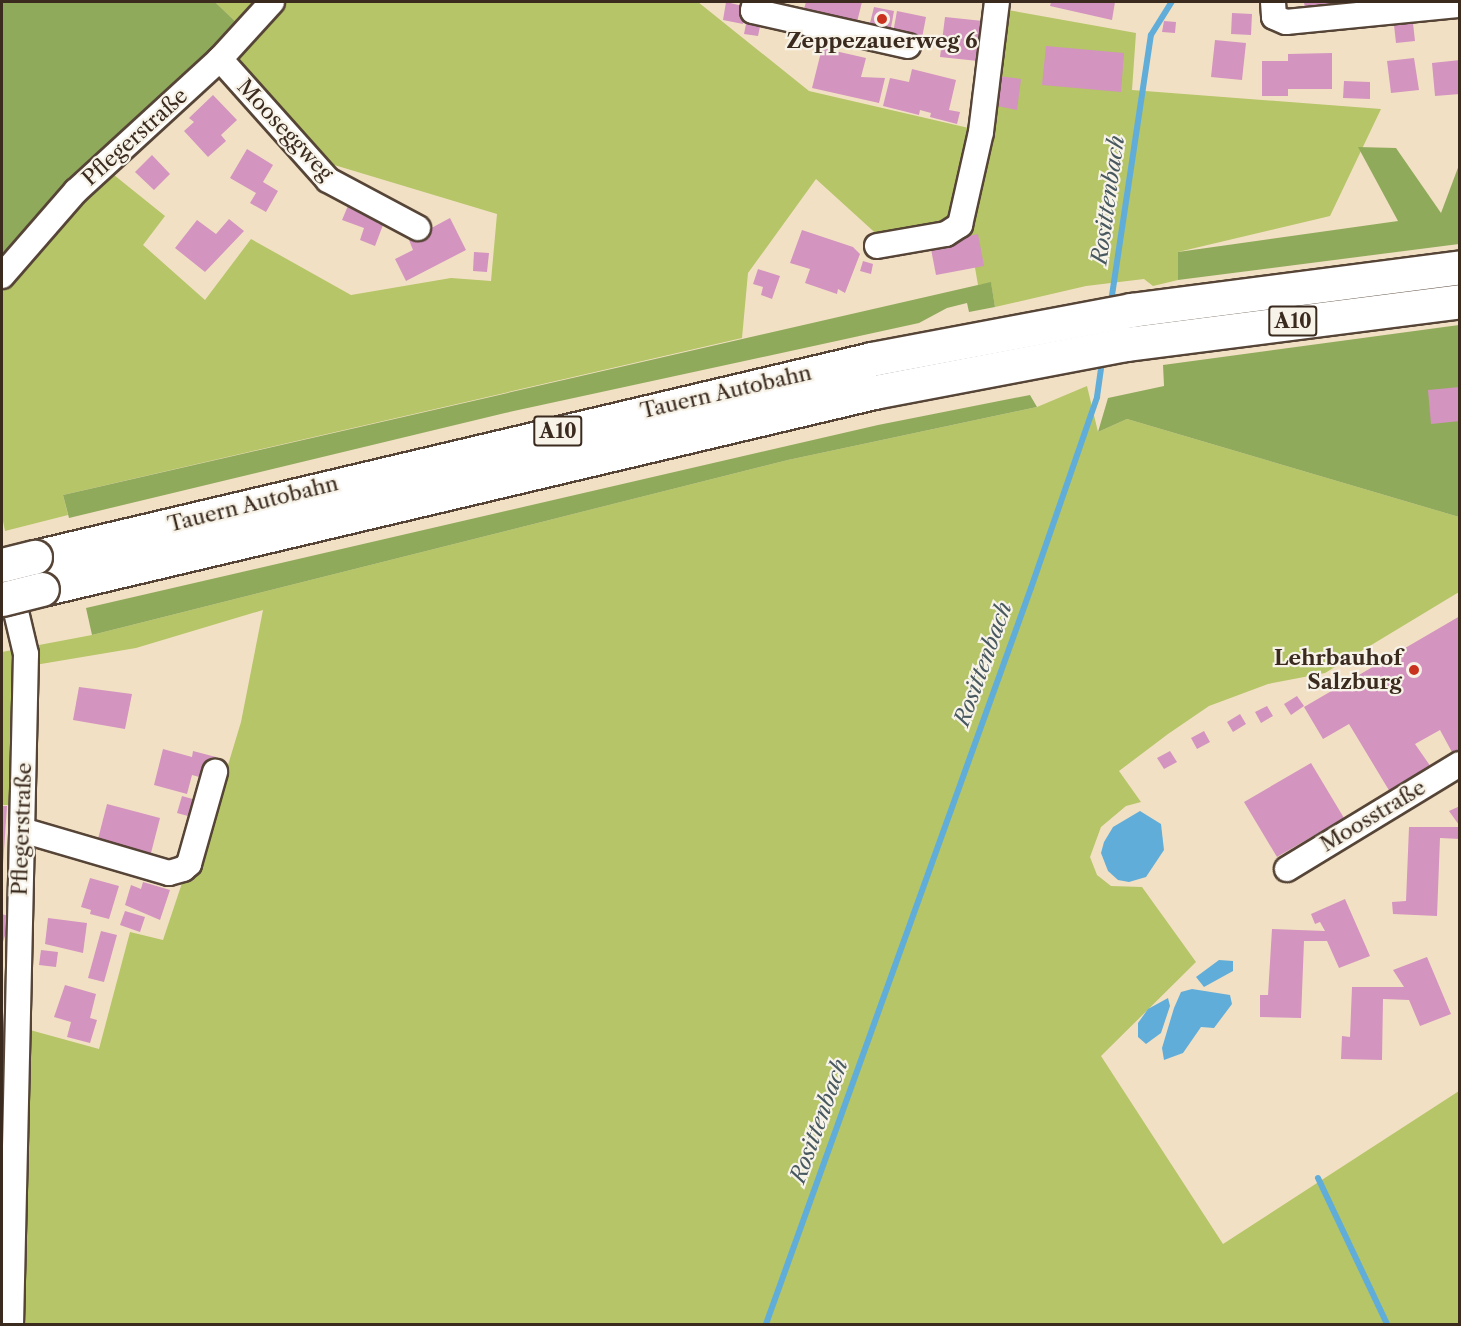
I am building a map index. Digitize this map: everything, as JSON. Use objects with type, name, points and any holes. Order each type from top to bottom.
[{"type":"highway","name":"Tauern Autobahn","points":[[2,565],[666,405],[872,359],[1131,310],[1460,267]]},
{"type":"highway","name":"Tauern Autobahn","points":[[2,599],[852,397],[1126,344],[1460,301]]},
{"type":"street","name":"Pflegerstraße","points":[[2,276],[76,191],[220,59],[273,2]]},
{"type":"street","points":[[755,2],[753,11],[908,46]]},
{"type":"street","points":[[877,246],[946,234],[960,225],[981,132],[997,2]]},
{"type":"street","points":[[1272,5],[1274,17],[1286,22],[1460,5]]},
{"type":"street","name":"Mooseggweg","points":[[220,59],[327,180],[418,228]]},
{"type":"street","name":"Pflegerstraße","points":[[2,552],[26,654],[22,830],[8,1132],[11,1324]]},
{"type":"street","name":"Moosstraße","points":[[1287,869],[1460,764]]},
{"type":"street","points":[[22,830],[169,873],[183,869],[189,864],[215,772]]},
{"type":"green space","points":[[2,2],[215,2],[240,26],[2,266]]},
{"type":"green space","points":[[215,2],[263,2],[240,26]]},
{"type":"green space","points":[[287,2],[698,2],[809,91],[986,132],[1002,9],[1136,33],[1132,90],[1381,109],[1330,216],[1178,252],[1178,280],[1153,286],[1144,279],[1086,286],[995,307],[991,283],[978,285],[968,227],[882,239],[816,179],[748,273],[742,338],[63,495],[68,515],[5,531],[2,516],[2,292],[18,267],[109,171],[165,216],[143,245],[205,300],[251,239],[351,295],[451,278],[491,281],[497,214],[321,161],[230,61]]},
{"type":"green space","points":[[1358,147],[1396,148],[1441,213],[1459,165],[1459,244],[1178,280],[1178,252],[1398,221]]},
{"type":"green space","points":[[991,282],[995,307],[969,312],[967,303],[947,308],[919,323],[505,413],[69,518],[63,495]]},
{"type":"green space","points":[[1459,325],[1459,517],[1127,419],[1098,432],[1108,398],[1164,386],[1163,365]]},
{"type":"green space","points":[[1087,386],[1098,432],[1127,419],[1459,517],[1459,592],[1325,673],[1268,684],[1209,706],[1168,734],[1119,771],[1141,802],[1126,806],[1101,827],[1090,857],[1097,875],[1111,886],[1142,887],[1196,962],[1101,1056],[1223,1244],[1459,1091],[1459,1324],[23,1324],[30,1030],[99,1049],[130,932],[163,940],[183,880],[193,881],[241,722],[263,610],[136,648],[17,668],[14,805],[2,805],[2,652],[92,635],[788,460],[1037,407]]},
{"type":"green space","points":[[1030,395],[1037,407],[788,460],[92,635],[86,608],[878,425]]},
{"type":"water","points":[[1140,811],[1161,824],[1164,850],[1146,877],[1129,882],[1118,880],[1108,871],[1101,853],[1104,842],[1113,827]]},
{"type":"water","points":[[1219,960],[1233,961],[1233,971],[1204,987],[1196,977]]},
{"type":"water","points":[[1192,989],[1230,995],[1232,1004],[1214,1028],[1201,1027],[1183,1053],[1164,1060],[1162,1048],[1174,1008],[1181,992]]},
{"type":"water","points":[[1168,998],[1170,1006],[1161,1033],[1146,1044],[1138,1037],[1138,1023],[1148,1009]]},
{"type":"building","points":[[726,2],[747,7],[743,24],[723,20]]},
{"type":"building","points":[[806,2],[862,2],[856,26],[803,12]]},
{"type":"building","points":[[1051,2],[1115,2],[1112,20],[1050,6]]},
{"type":"building","points":[[1304,2],[1334,2],[1335,5],[1305,9]]},
{"type":"building","name":"Zeppezauerweg 6","points":[[874,7],[894,11],[890,33],[869,27]]},
{"type":"building","points":[[897,11],[926,17],[922,38],[893,33]]},
{"type":"building","points":[[1232,13],[1252,14],[1251,35],[1231,34]]},
{"type":"building","points":[[945,17],[983,21],[978,61],[940,57]]},
{"type":"building","points":[[747,19],[761,22],[758,36],[744,34]]},
{"type":"building","points":[[1164,21],[1176,22],[1175,33],[1162,32]]},
{"type":"building","points":[[1413,23],[1415,41],[1396,43],[1394,25]]},
{"type":"building","points":[[1215,40],[1246,43],[1242,80],[1211,77]]},
{"type":"building","points":[[1046,46],[1124,53],[1121,92],[1042,85]]},
{"type":"building","points":[[822,48],[866,58],[861,77],[885,78],[879,103],[812,88]]},
{"type":"building","points":[[1332,53],[1332,89],[1288,89],[1288,96],[1262,96],[1262,61],[1288,61],[1288,54]]},
{"type":"building","points":[[1414,58],[1419,90],[1391,93],[1387,61]]},
{"type":"building","points":[[1460,60],[1460,94],[1435,96],[1432,63]]},
{"type":"building","points":[[912,69],[956,80],[949,110],[960,112],[957,124],[930,117],[931,113],[920,110],[919,115],[883,106],[890,78],[909,82]]},
{"type":"building","points":[[998,76],[1021,79],[1017,110],[992,105]]},
{"type":"building","points":[[1344,81],[1370,82],[1370,99],[1343,98]]},
{"type":"building","points":[[213,95],[237,120],[221,135],[226,141],[208,157],[184,131],[194,122],[189,118]]},
{"type":"building","points":[[247,149],[273,165],[263,182],[278,191],[266,212],[250,203],[256,193],[230,178]]},
{"type":"building","points":[[152,155],[170,174],[154,190],[135,172]]},
{"type":"building","points":[[350,201],[381,213],[377,223],[383,225],[375,246],[360,240],[364,228],[342,220]]},
{"type":"building","points":[[450,218],[466,250],[406,281],[395,259],[413,250],[409,240]]},
{"type":"building","points":[[229,219],[244,231],[205,272],[175,248],[197,220],[216,234]]},
{"type":"building","points":[[802,230],[853,247],[860,254],[845,293],[838,289],[837,294],[805,283],[810,269],[790,263]]},
{"type":"building","points":[[978,234],[984,266],[936,275],[930,244]]},
{"type":"building","points":[[474,252],[489,253],[487,272],[473,271]]},
{"type":"building","points":[[863,261],[873,264],[871,274],[860,271]]},
{"type":"building","points":[[758,269],[780,276],[772,299],[761,295],[763,287],[753,284]]},
{"type":"building","points":[[1460,387],[1460,421],[1431,424],[1428,390]]},
{"type":"building","name":"Lehrbauhof Salzburg","points":[[1460,616],[1460,750],[1453,754],[1440,730],[1415,744],[1431,767],[1390,792],[1349,724],[1323,739],[1304,707]]},
{"type":"building","points":[[79,687],[132,694],[125,729],[73,720]]},
{"type":"building","points":[[1297,696],[1304,706],[1291,715],[1284,704]]},
{"type":"building","points":[[1267,706],[1273,716],[1261,723],[1255,712]]},
{"type":"building","points":[[1240,714],[1246,724],[1233,732],[1227,722]]},
{"type":"building","points":[[1204,731],[1210,742],[1197,749],[1191,738]]},
{"type":"building","points":[[163,749],[192,757],[193,751],[216,757],[210,780],[192,775],[187,794],[154,785]]},
{"type":"building","points":[[1170,751],[1177,762],[1164,769],[1157,758]]},
{"type":"building","points":[[1311,763],[1344,818],[1277,857],[1244,802]]},
{"type":"building","points":[[182,796],[203,802],[199,819],[177,813]]},
{"type":"building","points":[[107,804],[160,818],[151,853],[98,839]]},
{"type":"building","points":[[2,806],[7,806],[3,865],[2,865]]},
{"type":"building","points":[[1460,806],[1460,825],[1459,825],[1449,811]]},
{"type":"building","points":[[1409,827],[1460,827],[1460,839],[1440,838],[1437,916],[1393,914],[1392,902],[1406,901]]},
{"type":"building","points":[[90,878],[119,886],[109,919],[90,914],[91,910],[81,907]]},
{"type":"building","points":[[143,882],[170,890],[160,920],[125,905],[131,885],[141,889]]},
{"type":"building","points":[[1345,899],[1370,956],[1339,968],[1327,941],[1304,941],[1301,1018],[1260,1017],[1260,995],[1268,995],[1272,929],[1325,931],[1320,922],[1315,924],[1311,914]]},
{"type":"building","points":[[125,911],[145,917],[140,932],[120,925]]},
{"type":"building","points":[[2,914],[11,917],[2,945]]},
{"type":"building","points":[[48,918],[87,923],[83,953],[45,944]]},
{"type":"building","points":[[101,931],[117,935],[104,982],[88,978]]},
{"type":"building","points":[[41,950],[58,952],[56,967],[39,965]]},
{"type":"building","points":[[1427,957],[1451,1014],[1420,1026],[1409,1000],[1383,999],[1382,1060],[1341,1059],[1342,1036],[1350,1037],[1352,987],[1404,987],[1393,970]]},
{"type":"building","points":[[65,985],[96,994],[90,1018],[97,1020],[90,1043],[67,1037],[71,1022],[54,1017]]},
{"type":"waterway","name":"Rosittenbach","points":[[1111,302],[1151,35],[1172,2]]},
{"type":"waterway","name":"Rosittenbach","points":[[766,1324],[1031,588],[1097,397],[1102,360]]},
{"type":"waterway","points":[[1318,1178],[1387,1324]]},
{"type":"place","name":"Zeppezauerweg 6","points":[[882,19]]},
{"type":"place","name":"Lehrbauhof Salzburg","points":[[1414,670]]}]
